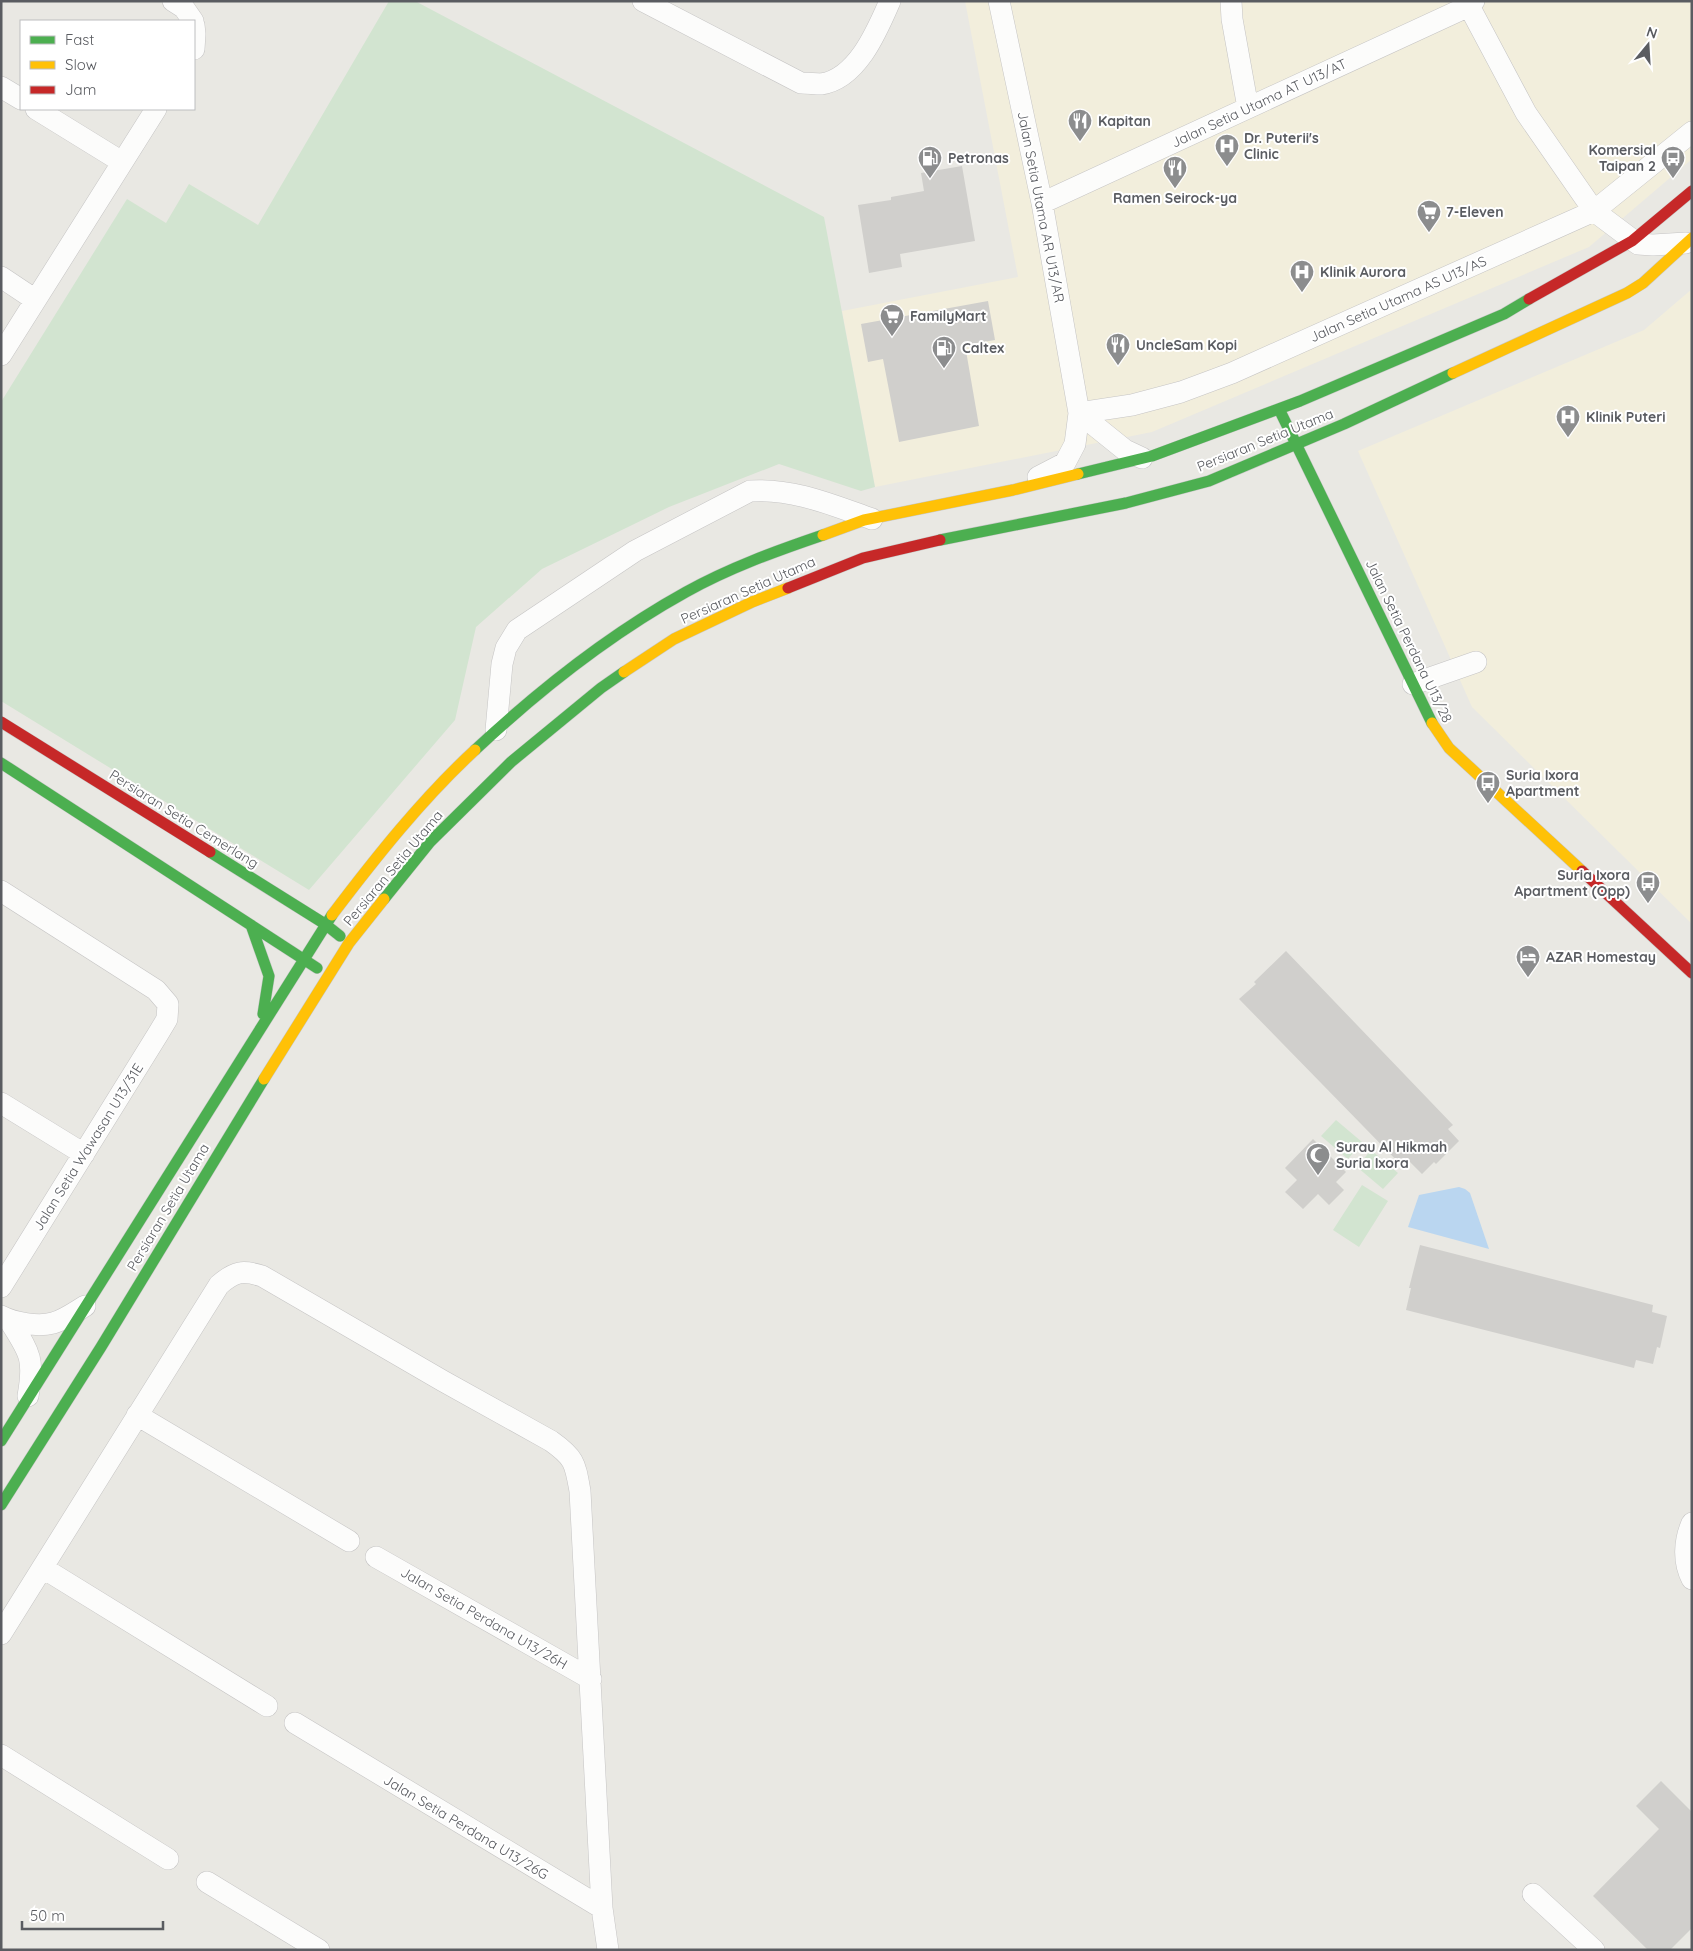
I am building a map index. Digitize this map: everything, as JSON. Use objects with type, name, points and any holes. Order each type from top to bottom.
[{"type":"street","points":[[643,1],[802,83],[822,84],[842,75],[861,57],[878,30],[890,1]]},
{"type":"street","name":"Jalan Setia Utama AR U13/AR","points":[[1000,1],[1042,203],[1079,413]]},
{"type":"street","points":[[1231,1],[1232,19],[1248,108]]},
{"type":"street","points":[[1471,3],[1526,113],[1594,211],[1632,241],[1646,245],[1689,240]]},
{"type":"street","name":"Jalan Setia Utama AT U13/AT","points":[[1042,203],[1471,3]]},
{"type":"street","points":[[1,87],[20,98]]},
{"type":"street","points":[[38,110],[122,162]]},
{"type":"street","points":[[1,355],[34,299],[155,110]]},
{"type":"street","name":"Jalan Setia Utama AS U13/AS","points":[[1079,413],[1140,402],[1181,392],[1232,373],[1594,211],[1692,132]]},
{"type":"street","name":"Persiaran Setia Utama","points":[[1,1441],[326,924],[368,868],[415,812],[461,763],[496,730],[568,671],[615,637],[686,592],[758,558],[872,519],[1013,490],[1142,458],[1280,409],[1504,314],[1632,241],[1692,191]]},
{"type":"street","name":"Persiaran Setia Utama","points":[[1,1505],[101,1347],[230,1133],[349,943],[430,842],[511,762],[601,688],[674,639],[752,602],[863,558],[979,531],[1126,503],[1209,481],[1297,444],[1627,293],[1644,283],[1689,240]]},
{"type":"street","points":[[1,278],[34,299]]},
{"type":"street","name":"Jalan Setia Perdana U13/28","points":[[1280,409],[1436,731],[1449,748],[1692,973]]},
{"type":"street","points":[[1079,413],[1125,450],[1142,458]]},
{"type":"street","points":[[1013,490],[1065,463],[1075,444],[1079,413]]},
{"type":"street","points":[[496,730],[502,664],[506,648],[517,630],[635,551],[750,490],[796,493],[872,519]]},
{"type":"street","points":[[1413,684],[1476,662]]},
{"type":"street","name":"Persiaran Setia Cemerlang","points":[[1,722],[326,924],[349,943]]},
{"type":"street","points":[[1,764],[303,958],[328,976]]},
{"type":"street","name":"Jalan Setia Wawasan U13/31E","points":[[1,891],[156,990],[168,1004],[166,1019],[1,1287]]},
{"type":"street","points":[[251,925],[269,976],[262,1025]]},
{"type":"street","points":[[1,1103],[84,1154]]},
{"type":"street","points":[[1,1634],[219,1285],[238,1272],[250,1272],[262,1276],[434,1376],[551,1441],[567,1452],[576,1464],[580,1491],[602,1908],[608,1950]]},
{"type":"street","points":[[5,1318],[37,1324],[52,1323],[88,1305]]},
{"type":"street","points":[[5,1318],[26,1346],[31,1360],[32,1377],[28,1400]]},
{"type":"street","points":[[137,1415],[349,1541]]},
{"type":"street","points":[[1692,1523],[1688,1533],[1686,1553],[1687,1569],[1692,1580]]},
{"type":"street","name":"Jalan Setia Perdana U13/26H","points":[[376,1557],[591,1679]]},
{"type":"street","points":[[43,1568],[267,1706]]},
{"type":"street","name":"Jalan Setia Perdana U13/26G","points":[[295,1723],[602,1908]]},
{"type":"street","points":[[1,1755],[168,1858]]},
{"type":"street","points":[[207,1882],[319,1950]]},
{"type":"street","points":[[1534,1894],[1594,1950]]},
{"type":"shaded area","points":[[965,1],[1692,1],[1692,159],[1589,247],[1152,432],[875,487],[842,311],[1018,277]]},
{"type":"shaded area","points":[[1692,289],[1692,924],[1472,707],[1358,451],[1644,330]]},
{"type":"green space","points":[[389,1],[415,1],[824,217],[875,487],[861,491],[779,464],[669,507],[542,569],[476,627],[455,720],[309,890],[1,701],[1,402],[127,199],[166,223],[189,184],[258,225]]},
{"type":"green space","points":[[1336,1120],[1362,1142],[1348,1159],[1321,1136]]},
{"type":"green space","points":[[1371,1150],[1398,1173],[1383,1189],[1357,1167]]},
{"type":"green space","points":[[1362,1185],[1388,1201],[1359,1247],[1333,1230]]},
{"type":"water","points":[[1459,1187],[1470,1193],[1489,1249],[1408,1227],[1419,1195]]},
{"type":"building","points":[[962,166],[975,241],[900,254],[902,267],[869,273],[858,205],[891,200],[891,197],[924,191],[921,173]]},
{"type":"building","points":[[988,301],[995,340],[965,345],[979,426],[899,442],[883,359],[868,362],[861,324]]},
{"type":"building","points":[[1286,951],[1453,1125],[1448,1129],[1459,1141],[1436,1164],[1434,1162],[1422,1174],[1410,1162],[1404,1168],[1239,999],[1256,984],[1254,982]]},
{"type":"building","name":"Surau Al Hikmah Suria Ixora","points":[[1313,1139],[1346,1172],[1336,1182],[1344,1190],[1329,1205],[1318,1194],[1303,1209],[1285,1192],[1297,1180],[1285,1168]]},
{"type":"building","points":[[1420,1245],[1653,1305],[1652,1312],[1667,1316],[1660,1348],[1657,1347],[1653,1364],[1636,1360],[1634,1368],[1406,1310],[1411,1288],[1409,1288]]},
{"type":"building","points":[[1661,1781],[1692,1812],[1692,1928],[1670,1950],[1648,1950],[1593,1896],[1659,1829],[1636,1806]]},
{"type":"traffic: fast","points":[[1078,474],[1152,456],[1300,401],[1504,314],[1529,299]]},
{"type":"traffic: fast","points":[[940,540],[1126,503],[1209,481],[1344,424],[1453,373]]},
{"type":"traffic: fast","points":[[1279,409],[1432,723]]},
{"type":"traffic: fast","points":[[475,750],[549,685],[603,645],[658,608],[702,583],[770,554],[823,535]]},
{"type":"traffic: fast","points":[[384,899],[430,842],[511,762],[601,688],[624,672]]},
{"type":"traffic: fast","points":[[1,763],[317,968]]},
{"type":"traffic: fast","points":[[210,852],[325,924],[340,936]]},
{"type":"traffic: fast","points":[[1,1441],[332,915]]},
{"type":"traffic: fast","points":[[251,925],[269,976],[263,1014]]},
{"type":"traffic: fast","points":[[1,1505],[101,1347],[264,1079]]},
{"type":"traffic: slow","points":[[1453,373],[1627,293],[1643,283],[1692,238]]},
{"type":"traffic: slow","points":[[823,535],[864,520],[1013,490],[1078,474]]},
{"type":"traffic: slow","points":[[624,672],[674,639],[752,602],[788,588]]},
{"type":"traffic: slow","points":[[1432,723],[1449,748],[1582,871]]},
{"type":"traffic: slow","points":[[332,915],[400,829],[436,788],[475,750]]},
{"type":"traffic: slow","points":[[264,1079],[349,943],[384,899]]},
{"type":"traffic: jam","points":[[1529,299],[1632,241],[1692,191]]},
{"type":"traffic: jam","points":[[788,588],[863,558],[940,540]]},
{"type":"traffic: jam","points":[[1,722],[210,852]]},
{"type":"traffic: jam","points":[[1582,871],[1692,973]]},
{"type":"place","name":"Kapitan","points":[[1080,142]]},
{"type":"place","name":"Dr. Puterii's Clinic","points":[[1227,167]]},
{"type":"place","name":"Petronas","points":[[930,179]]},
{"type":"place","name":"Komersial Taipan 2","points":[[1673,179]]},
{"type":"place","name":"Ramen Seirock-ya","points":[[1175,189]]},
{"type":"place","name":"7-Eleven","points":[[1429,233]]},
{"type":"place","name":"Klinik Aurora","points":[[1302,293]]},
{"type":"place","name":"FamilyMart","points":[[892,337]]},
{"type":"place","name":"UncleSam Kopi","points":[[1118,366]]},
{"type":"place","name":"Caltex","points":[[944,369]]},
{"type":"place","name":"Klinik Puteri","points":[[1568,438]]},
{"type":"place","name":"Suria Ixora Apartment","points":[[1488,804]]},
{"type":"place","name":"Suria Ixora Apartment (Opp)","points":[[1648,904]]},
{"type":"place","name":"AZAR Homestay","points":[[1528,978]]},
{"type":"place","name":"Surau Al Hikmah Suria Ixora","points":[[1318,1176]]}]
